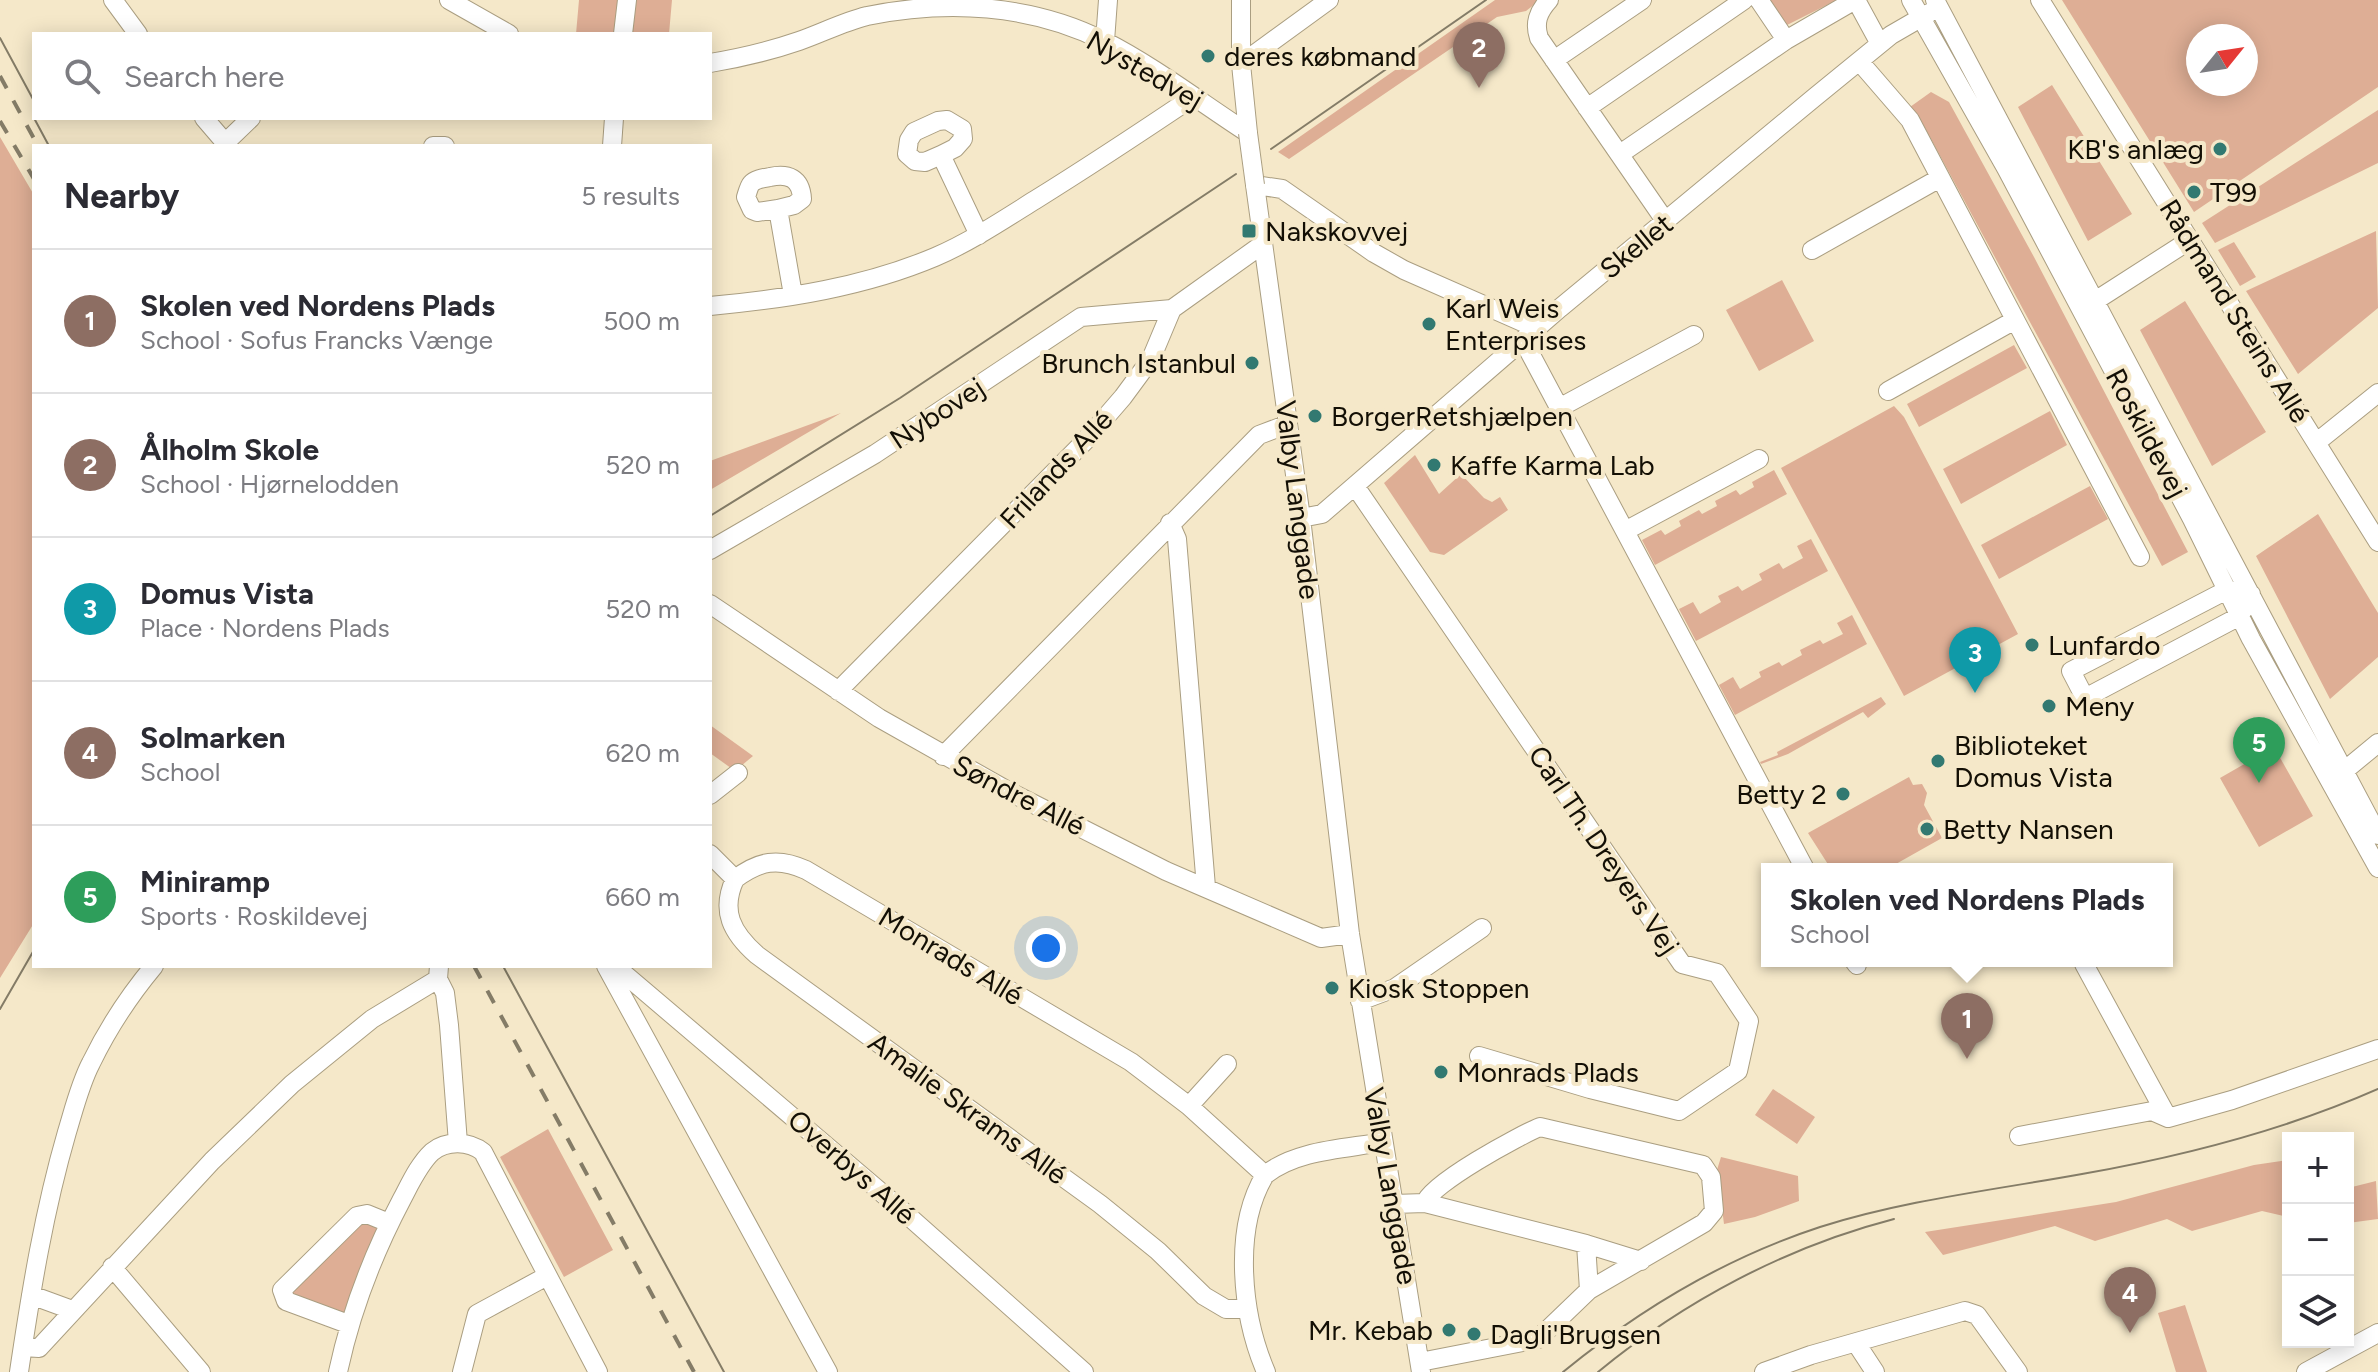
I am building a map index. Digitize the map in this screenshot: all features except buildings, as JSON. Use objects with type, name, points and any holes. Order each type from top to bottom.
[{"type":"street","points":[[113,0],[137,32]]},
{"type":"street","points":[[449,0],[505,32]]},
{"type":"street","points":[[623,32],[627,0]]},
{"type":"street","points":[[1105,41],[1108,0]]},
{"type":"street","name":"Valby Langgade","points":[[1241,0],[1241,64],[1248,133],[1301,518],[1350,934],[1421,1367]]},
{"type":"street","points":[[1241,64],[1329,0]]},
{"type":"street","points":[[1549,0],[1542,8],[1536,28],[1554,60],[1666,222]]},
{"type":"street","points":[[1554,60],[1642,0]]},
{"type":"street","points":[[1587,108],[1744,0]]},
{"type":"street","points":[[1759,0],[1786,40]]},
{"type":"street","points":[[1620,154],[1786,40],[1856,0],[1880,44]]},
{"type":"street","name":"Roskildevej","points":[[1911,0],[2006,168],[2240,616],[2378,868]]},
{"type":"street","name":"Rådmand Steins Allé","points":[[2040,0],[2378,542]]},
{"type":"street","name":"Nystedvej","points":[[712,63],[767,51],[866,16],[901,8],[971,2],[1066,26],[1105,41],[1248,133]]},
{"type":"street","name":"Skellet","points":[[1301,518],[1322,514],[1529,334],[1880,44],[1937,4]]},
{"type":"street","name":"Roskildevej","points":[[1937,4],[2378,835]]},
{"type":"street","points":[[1859,61],[1910,120],[2140,557]]},
{"type":"street","points":[[712,306],[793,295],[886,275],[936,257],[979,235],[1193,97]]},
{"type":"street","points":[[206,120],[227,144],[249,120]]},
{"type":"street","points":[[612,144],[614,120]]},
{"type":"street","points":[[941,155],[979,235]]},
{"type":"street","points":[[1812,250],[1940,178]]},
{"type":"street","points":[[1255,185],[1282,189],[1374,253],[1529,334],[1559,408],[1802,863]]},
{"type":"street","points":[[778,209],[793,295]]},
{"type":"street","points":[[2095,301],[2190,240]]},
{"type":"street","points":[[1172,309],[1263,244]]},
{"type":"street","name":"Nybovej","points":[[712,549],[875,454],[1081,317],[1172,309]]},
{"type":"street","name":"Frilands Allé","points":[[838,691],[991,538],[1114,408],[1151,359],[1172,309]]},
{"type":"street","points":[[1888,391],[2015,320]]},
{"type":"street","points":[[1559,408],[1694,335]]},
{"type":"street","points":[[2317,442],[2378,393]]},
{"type":"street","points":[[943,756],[1259,435],[1288,424]]},
{"type":"street","points":[[1625,531],[1759,459]]},
{"type":"street","name":"Carl Th. Dreyers Vej","points":[[1355,486],[1682,964],[1717,973],[1749,1021],[1738,1071],[1679,1111],[1501,1069],[1479,1056]]},
{"type":"street","points":[[1170,523],[1177,539],[1206,887]]},
{"type":"street","points":[[2227,590],[2251,594],[2240,616],[2085,698],[2071,671],[2227,590]]},
{"type":"street","name":"Søndre Allé","points":[[712,605],[838,691],[943,756],[1166,871],[1321,938],[1350,934]]},
{"type":"street","points":[[2344,771],[2378,743]]},
{"type":"street","points":[[712,793],[738,773]]},
{"type":"street","points":[[712,856],[735,879]]},
{"type":"street","name":"Monrads Allé","points":[[735,879],[765,862],[793,864],[806,870],[1131,1062],[1189,1106],[1265,1175]]},
{"type":"street","name":"Amalie Skrams Allé","points":[[735,879],[728,894],[728,915],[739,939],[748,947],[1100,1204],[1158,1251],[1204,1296],[1226,1309],[1246,1309]]},
{"type":"street","points":[[1360,1001],[1395,988],[1482,928]]},
{"type":"street","points":[[2086,967],[2168,1118]]},
{"type":"street","points":[[19,1372],[58,1162],[87,1071],[114,1019],[152,968]]},
{"type":"street","points":[[607,968],[631,1017],[828,1372]]},
{"type":"street","name":"Overbys Allé","points":[[617,968],[896,1205],[1084,1372]]},
{"type":"street","points":[[23,1347],[39,1348],[212,1161],[292,1084],[372,1019],[439,973],[445,993],[458,1143]]},
{"type":"street","points":[[2019,1136],[2152,1111],[2168,1118],[2232,1100],[2378,1049]]},
{"type":"street","points":[[1189,1106],[1227,1064]]},
{"type":"street","points":[[1421,1367],[1538,1339],[1589,1290],[1704,1223],[1714,1211],[1711,1177],[1703,1165],[1540,1127],[1443,1183],[1427,1197],[1425,1203]]},
{"type":"street","points":[[1266,1372],[1246,1309],[1246,1244],[1259,1185],[1265,1175],[1292,1159],[1383,1142]]},
{"type":"street","points":[[338,1372],[348,1324],[389,1223],[430,1154],[442,1146],[458,1143],[473,1144],[483,1152],[598,1372]]},
{"type":"street","points":[[1394,1204],[1425,1203],[1641,1261]]},
{"type":"street","points":[[348,1324],[292,1305],[286,1301],[282,1290],[357,1216],[367,1214],[389,1223]]},
{"type":"street","points":[[1586,1244],[1589,1290]]},
{"type":"street","points":[[112,1267],[201,1372]]},
{"type":"street","points":[[462,1372],[477,1314],[547,1276]]},
{"type":"street","points":[[31,1295],[72,1310]]},
{"type":"street","points":[[1764,1372],[1965,1311],[1983,1323],[2018,1372]]},
{"type":"street","points":[[2306,1372],[2378,1333]]},
{"type":"street","points":[[1856,1343],[1875,1372]]},
{"type":"street","points":[[816,1350],[842,1372]]},
{"type":"shaded area","points":[[579,0],[619,0],[616,32],[576,32]]},
{"type":"shaded area","points":[[635,0],[672,0],[669,32],[632,32]]},
{"type":"shaded area","points":[[1495,0],[1540,0],[1526,11],[1497,17],[1289,159],[1278,152]]},
{"type":"shaded area","points":[[1768,0],[1837,0],[1785,26]]},
{"type":"shaded area","name":"KB's anlæg","points":[[2062,0],[2378,0],[2378,87],[2194,212]]},
{"type":"shaded area","points":[[2052,85],[2132,214],[2088,241],[2018,107]]},
{"type":"shaded area","points":[[1931,92],[1949,102],[2188,552],[2162,566],[1925,128],[1910,107]]},
{"type":"shaded area","points":[[2378,110],[2378,163],[2215,243],[2202,223]]},
{"type":"shaded area","points":[[0,137],[32,192],[32,926],[0,978]]},
{"type":"shaded area","points":[[2376,231],[2378,308],[2298,374],[2246,291]]},
{"type":"shaded area","points":[[2234,242],[2256,277],[2240,286],[2218,250]]},
{"type":"shaded area","points":[[1782,280],[1814,341],[1759,371],[1726,310]]},
{"type":"shaded area","points":[[2185,301],[2266,432],[2212,466],[2140,330]]},
{"type":"shaded area","points":[[2014,345],[2027,368],[1919,427],[1907,404]]},
{"type":"shaded area","points":[[1894,406],[1904,417],[2018,634],[1904,696],[1781,468]]},
{"type":"shaded area","points":[[2050,411],[2067,445],[1961,504],[1943,469]]},
{"type":"shaded area","points":[[841,413],[712,489],[712,460]]},
{"type":"shaded area","points":[[1415,455],[1439,494],[1461,474],[1484,498],[1492,502],[1500,497],[1508,510],[1444,555],[1430,552],[1384,483]]},
{"type":"shaded area","points":[[1774,470],[1787,494],[1655,565],[1642,540],[1661,530],[1665,535],[1681,526],[1679,521],[1699,510],[1702,514],[1717,506],[1715,501],[1736,490],[1740,495],[1754,487],[1752,482]]},
{"type":"shaded area","points":[[2090,486],[2108,519],[1999,579],[1981,545]]},
{"type":"shaded area","points":[[2318,514],[2378,613],[2378,657],[2330,699],[2256,556]]},
{"type":"shaded area","points":[[1811,539],[1828,571],[1696,641],[1679,609],[1693,602],[1700,614],[1721,602],[1718,596],[1738,586],[1742,591],[1762,580],[1759,574],[1779,563],[1783,569],[1803,558],[1797,546]]},
{"type":"shaded area","points":[[1852,615],[1867,644],[1735,715],[1719,685],[1733,677],[1740,689],[1761,677],[1759,672],[1779,662],[1782,666],[1802,655],[1800,650],[1843,634],[1837,623]]},
{"type":"shaded area","points":[[1881,697],[1886,704],[1868,718],[1863,712],[1788,754],[1761,764],[1778,755],[1777,752]]},
{"type":"shaded area","points":[[712,726],[753,756],[735,771],[712,754]]},
{"type":"shaded area","points":[[2274,747],[2313,816],[2259,847],[2220,778]]},
{"type":"shaded area","points":[[1909,777],[1913,785],[1922,784],[1927,793],[1924,805],[1942,838],[1898,863],[1827,863],[1808,833]]},
{"type":"shaded area","points":[[1773,1089],[1815,1117],[1797,1144],[1755,1115]]},
{"type":"shaded area","points":[[548,1129],[613,1250],[564,1277],[500,1157]]},
{"type":"shaded area","points":[[1721,1157],[1798,1176],[1799,1201],[1724,1224],[1717,1170]]},
{"type":"shaded area","points":[[2282,1161],[2282,1216],[2262,1211],[2192,1231],[2167,1219],[2095,1241],[2055,1226],[1943,1255],[1925,1232],[2116,1202],[2254,1165]]},
{"type":"shaded area","points":[[2376,1181],[2378,1219],[2354,1222],[2354,1186]]},
{"type":"shaded area","points":[[359,1222],[381,1224],[344,1316],[295,1301],[288,1291]]},
{"type":"shaded area","points":[[2185,1305],[2207,1372],[2176,1372],[2158,1313]]},
{"type":"tram line","points":[[1271,149],[1486,0]]},
{"type":"tram line","points":[[0,38],[32,97]]},
{"type":"tram line","points":[[35,120],[48,144]]},
{"type":"tram line","points":[[712,515],[900,398],[1236,174]]},
{"type":"tram line","points":[[0,1009],[32,953]]},
{"type":"tram line","points":[[504,968],[724,1372]]},
{"type":"tram line","points":[[1563,1372],[1622,1327],[1685,1288],[1751,1254],[1820,1227],[1917,1203],[2120,1167],[2195,1150],[2269,1130],[2378,1089]]},
{"type":"tram line","points":[[1598,1372],[1665,1322],[1738,1279],[1814,1245],[1894,1219]]},
{"type":"railway","points":[[0,76],[37,144]]},
{"type":"railway","points":[[0,121],[32,176]]},
{"type":"railway","points":[[475,968],[694,1372]]},
{"type":"place","name":"deres købmand","points":[[1208,56]]},
{"type":"place","name":"Ålholm Skole","points":[[1479,88]]},
{"type":"place","name":"KB's anlæg","points":[[2220,149]]},
{"type":"place","name":"T99","points":[[2194,192]]},
{"type":"place","name":"Nakskovvej","points":[[1249,231]]},
{"type":"place","name":"Karl Weis Enterprises","points":[[1429,324]]},
{"type":"place","name":"Brunch Istanbul","points":[[1252,363]]},
{"type":"place","name":"BorgerRetshjælpen","points":[[1315,416]]},
{"type":"place","name":"Kaffe Karma Lab","points":[[1434,465]]},
{"type":"place","name":"Lunfardo","points":[[2032,645]]},
{"type":"place","name":"Domus Vista","points":[[1975,693]]},
{"type":"place","name":"Meny","points":[[2049,706]]},
{"type":"place","name":"Biblioteket Domus Vista","points":[[1938,761]]},
{"type":"place","name":"Miniramp","points":[[2259,783]]},
{"type":"place","name":"Betty 2","points":[[1843,794]]},
{"type":"place","name":"Betty Nansen","points":[[1927,829]]},
{"type":"place","name":"Kiosk Stoppen","points":[[1332,988]]},
{"type":"place","name":"Skolen ved Nordens Plads","points":[[1967,1059]]},
{"type":"place","name":"Monrads Plads","points":[[1441,1072]]},
{"type":"place","name":"Mr. Kebab","points":[[1449,1330]]},
{"type":"place","name":"Solmarken","points":[[2130,1333]]},
{"type":"place","name":"Dagli'Brugsen","points":[[1474,1334]]}]
